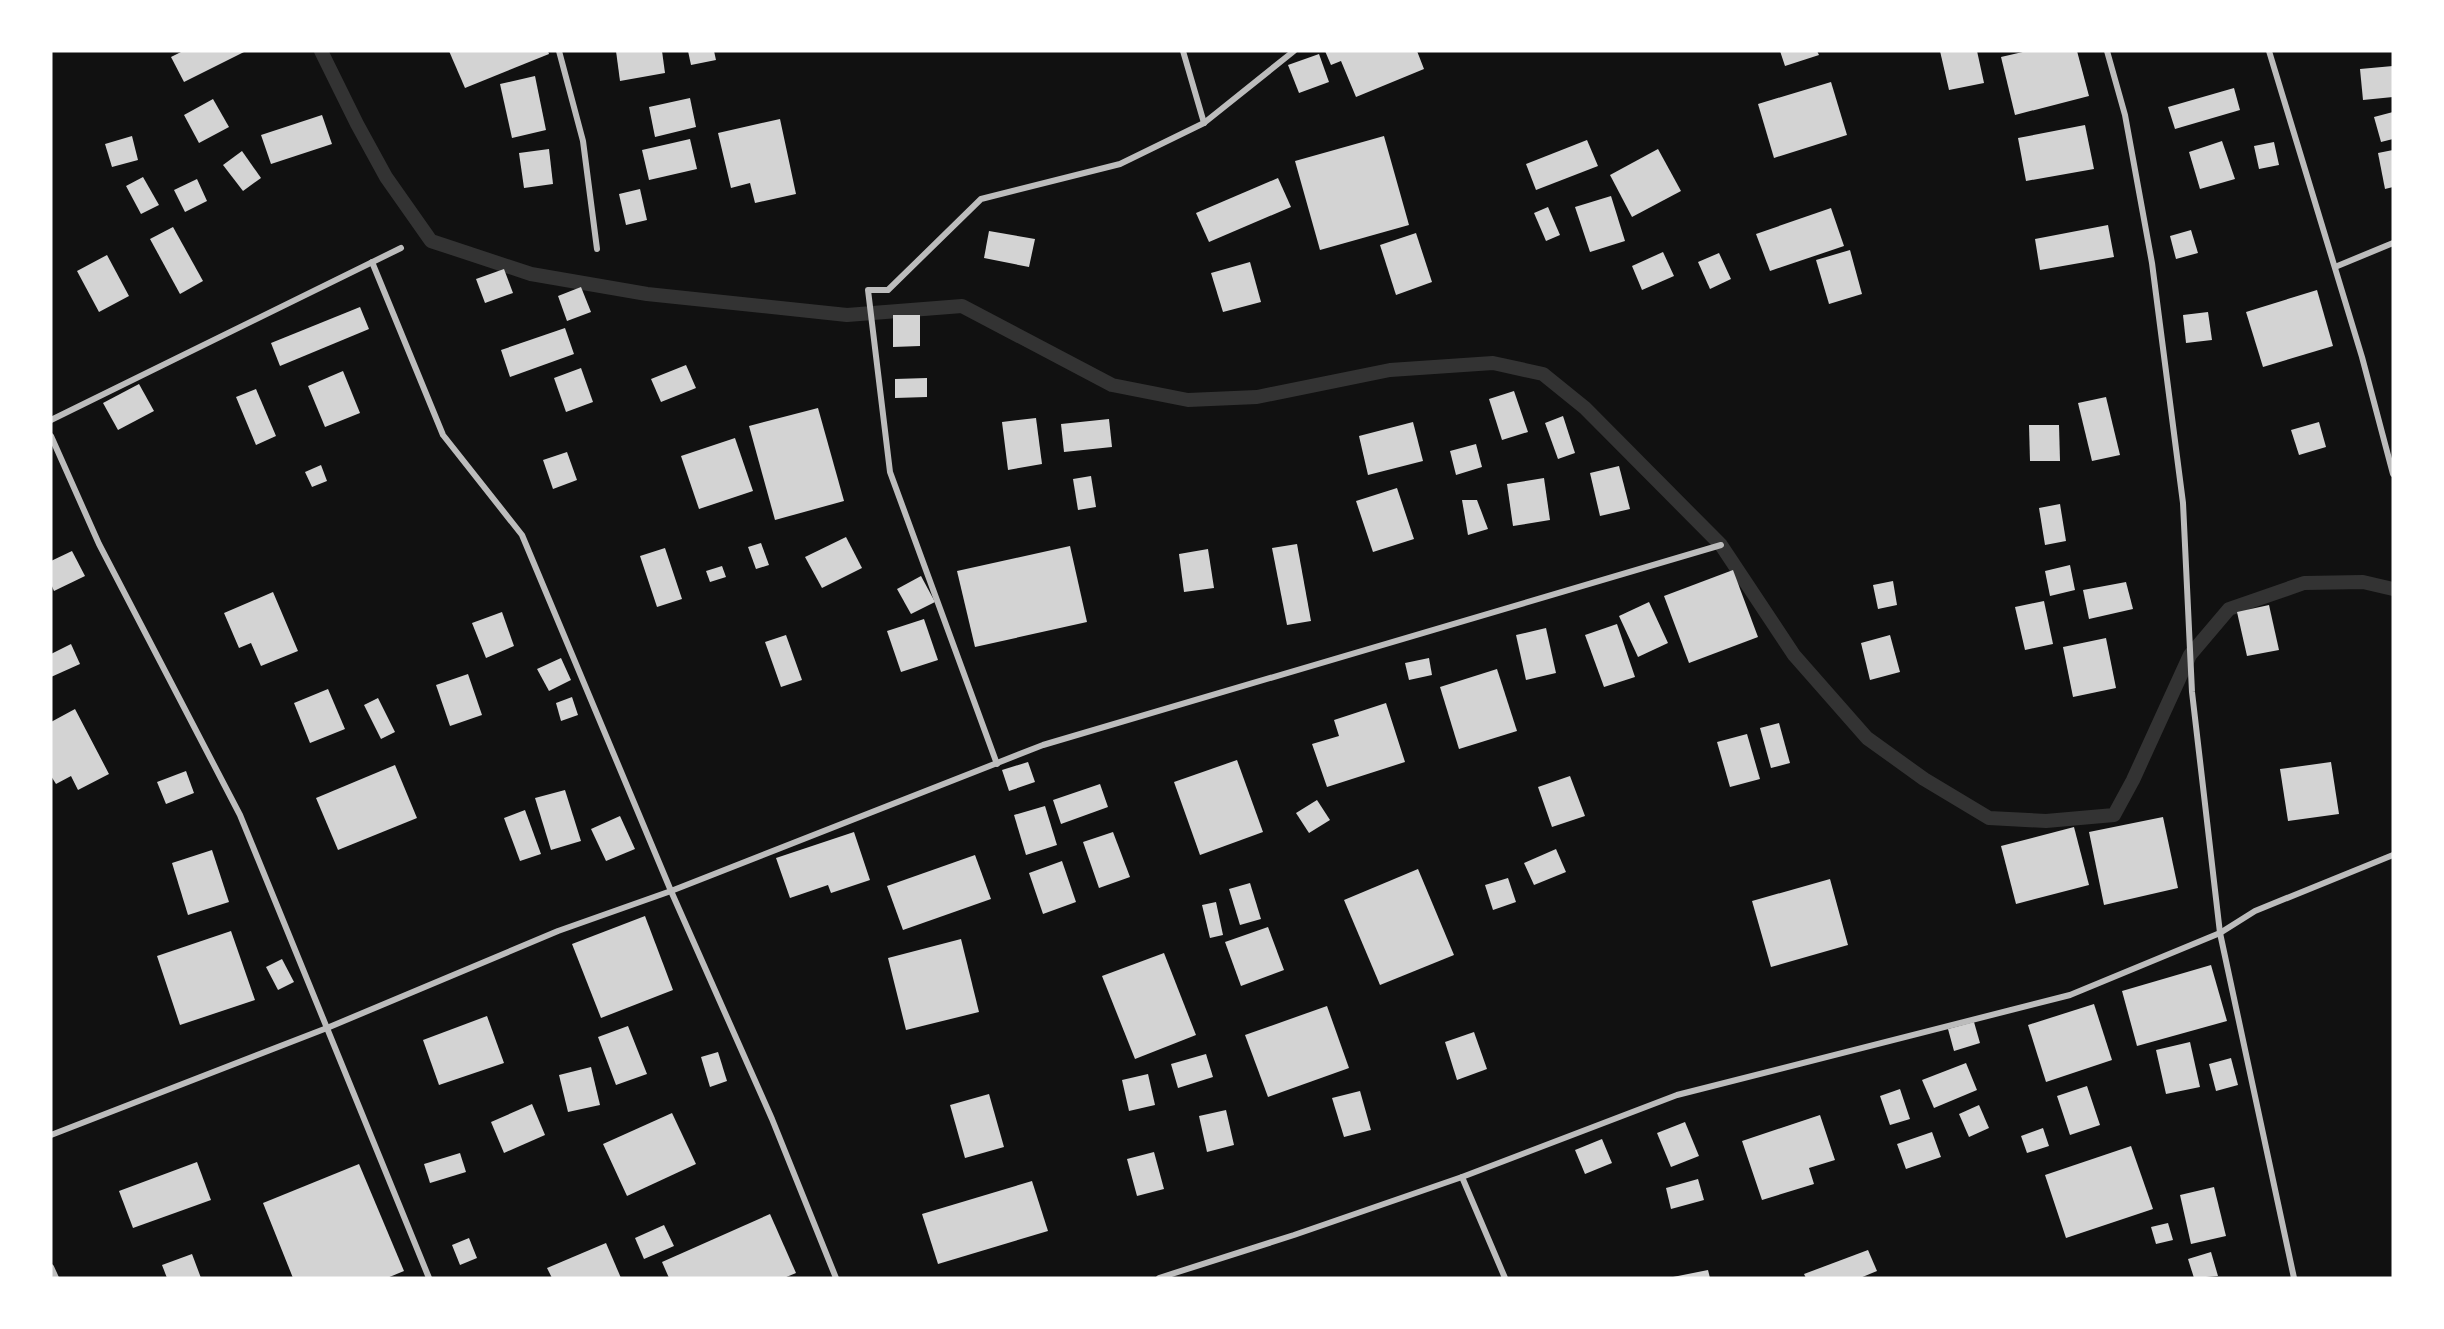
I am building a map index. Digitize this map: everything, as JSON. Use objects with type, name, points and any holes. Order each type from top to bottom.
[{"type":"street","points":[[559,51],[583,141],[597,249]]},
{"type":"street","points":[[1183,51],[1204,123]]},
{"type":"street","points":[[997,764],[890,472],[868,290],[888,290],[981,199],[1120,164],[1204,123],[1294,51]]},
{"type":"street","points":[[2107,51],[2125,115],[2152,263],[2183,503],[2192,692],[2220,933],[2294,1278]]},
{"type":"street","points":[[2270,51],[2362,357],[2393,474]]},
{"type":"street","points":[[2335,267],[2393,243]]},
{"type":"street","points":[[51,420],[401,248]]},
{"type":"street","points":[[372,262],[443,435],[522,535],[671,891],[772,1119],[836,1278]]},
{"type":"street","points":[[51,436],[99,544],[240,815],[429,1278]]},
{"type":"street","points":[[51,1135],[327,1028],[558,931],[671,891],[1043,745],[1721,545]]},
{"type":"street","points":[[1159,1278],[1294,1235],[1462,1177],[1677,1095],[2070,995],[2220,933],[2255,911],[2393,855]]},
{"type":"street","points":[[1462,1177],[1505,1278]]},
{"type":"street","points":[[51,1267],[56,1278]]},
{"type":"building","points":[[183,51],[246,51],[184,82],[171,57]]},
{"type":"building","points":[[449,51],[548,51],[549,54],[465,88]]},
{"type":"building","points":[[616,51],[662,51],[665,73],[620,81]]},
{"type":"building","points":[[688,51],[714,51],[716,60],[691,65]]},
{"type":"building","points":[[1325,51],[1417,51],[1424,69],[1356,97],[1341,61],[1331,65]]},
{"type":"building","points":[[1780,51],[1817,51],[1819,55],[1785,66]]},
{"type":"building","points":[[1940,51],[1977,51],[1984,83],[1949,90]]},
{"type":"building","points":[[2027,51],[2077,51],[2089,96],[2015,115],[2001,57]]},
{"type":"building","points":[[1319,54],[1329,82],[1299,93],[1288,65]]},
{"type":"building","points":[[2393,66],[2393,97],[2363,100],[2360,69]]},
{"type":"building","points":[[535,76],[546,130],[512,138],[500,84]]},
{"type":"building","points":[[1831,82],[1847,135],[1774,158],[1758,104]]},
{"type":"building","points":[[2234,88],[2240,110],[2175,129],[2168,107]]},
{"type":"building","points":[[690,98],[696,127],[655,137],[649,107]]},
{"type":"building","points":[[213,99],[229,127],[199,143],[184,115]]},
{"type":"building","points":[[2393,112],[2393,139],[2381,142],[2374,117]]},
{"type":"building","points":[[322,115],[332,144],[271,164],[261,135]]},
{"type":"building","points":[[780,119],[796,194],[755,203],[750,183],[731,188],[718,133]]},
{"type":"building","points":[[2085,125],[2094,169],[2026,181],[2018,138]]},
{"type":"building","points":[[132,136],[138,160],[112,167],[105,144]]},
{"type":"building","points":[[1384,136],[1409,225],[1320,250],[1295,161]]},
{"type":"building","points":[[690,139],[697,169],[649,180],[642,150]]},
{"type":"building","points":[[1587,140],[1598,166],[1536,190],[1526,164]]},
{"type":"building","points":[[2222,141],[2235,179],[2200,189],[2189,152]]},
{"type":"building","points":[[2274,142],[2279,165],[2259,169],[2254,146]]},
{"type":"building","points":[[549,149],[553,184],[524,188],[519,153]]},
{"type":"building","points":[[1658,149],[1681,191],[1632,217],[1610,175]]},
{"type":"building","points":[[2393,150],[2393,187],[2385,189],[2378,153]]},
{"type":"building","points":[[242,151],[261,178],[243,191],[223,165]]},
{"type":"building","points":[[143,177],[159,205],[141,214],[126,186]]},
{"type":"building","points":[[1278,178],[1291,207],[1209,242],[1196,213]]},
{"type":"building","points":[[197,179],[207,201],[185,212],[174,190]]},
{"type":"building","points":[[640,189],[647,220],[626,225],[619,194]]},
{"type":"building","points":[[1611,196],[1625,241],[1590,252],[1575,207]]},
{"type":"building","points":[[1548,207],[1560,235],[1546,241],[1534,213]]},
{"type":"building","points":[[1831,208],[1844,246],[1770,271],[1756,234]]},
{"type":"building","points":[[2108,225],[2114,257],[2040,270],[2035,239]]},
{"type":"building","points":[[173,227],[203,281],[180,294],[150,239]]},
{"type":"building","points":[[2191,230],[2198,253],[2176,259],[2170,236]]},
{"type":"building","points":[[989,231],[1035,239],[1029,267],[984,258]]},
{"type":"building","points":[[1416,233],[1432,282],[1396,295],[1380,245]]},
{"type":"building","points":[[1850,250],[1862,294],[1829,304],[1816,260]]},
{"type":"building","points":[[1663,252],[1674,276],[1642,290],[1632,266]]},
{"type":"building","points":[[1719,253],[1731,279],[1710,289],[1698,262]]},
{"type":"building","points":[[107,255],[129,296],[99,312],[77,271]]},
{"type":"building","points":[[1250,262],[1261,302],[1223,312],[1211,273]]},
{"type":"building","points":[[504,269],[513,293],[485,303],[476,279]]},
{"type":"building","points":[[581,287],[591,312],[567,321],[558,296]]},
{"type":"building","points":[[2317,290],[2333,346],[2263,367],[2246,312]]},
{"type":"building","points":[[360,307],[369,329],[280,366],[271,343]]},
{"type":"building","points":[[2208,312],[2212,340],[2186,343],[2183,315]]},
{"type":"building","points":[[893,315],[920,315],[920,346],[893,347]]},
{"type":"building","points":[[565,328],[574,354],[510,377],[501,350]]},
{"type":"building","points":[[686,365],[696,388],[661,402],[651,379]]},
{"type":"building","points":[[581,368],[593,402],[566,412],[554,378]]},
{"type":"building","points":[[343,371],[360,413],[325,427],[308,386]]},
{"type":"building","points":[[927,378],[927,397],[895,398],[895,379]]},
{"type":"building","points":[[139,384],[154,411],[118,430],[103,403]]},
{"type":"building","points":[[256,389],[276,436],[256,445],[236,397]]},
{"type":"building","points":[[1514,391],[1528,432],[1502,440],[1489,399]]},
{"type":"building","points":[[2106,397],[2120,455],[2092,461],[2078,403]]},
{"type":"building","points":[[818,408],[844,501],[775,520],[749,426]]},
{"type":"building","points":[[1563,416],[1575,453],[1558,459],[1545,423]]},
{"type":"building","points":[[1036,418],[1042,464],[1008,470],[1002,422]]},
{"type":"building","points":[[1109,419],[1112,447],[1064,452],[1061,424]]},
{"type":"building","points":[[1413,422],[1423,461],[1368,475],[1359,436]]},
{"type":"building","points":[[2319,422],[2326,447],[2299,455],[2291,430]]},
{"type":"building","points":[[2029,425],[2059,425],[2060,461],[2030,461]]},
{"type":"building","points":[[735,438],[753,491],[699,509],[681,456]]},
{"type":"building","points":[[1476,444],[1482,467],[1456,475],[1450,451]]},
{"type":"building","points":[[567,452],[577,480],[553,489],[543,460]]},
{"type":"building","points":[[321,465],[327,481],[312,487],[305,472]]},
{"type":"building","points":[[1619,466],[1630,509],[1600,516],[1590,473]]},
{"type":"building","points":[[1091,476],[1096,507],[1078,510],[1073,479]]},
{"type":"building","points":[[1544,478],[1550,520],[1513,526],[1507,484]]},
{"type":"building","points":[[1397,488],[1414,539],[1373,552],[1356,501]]},
{"type":"building","points":[[1462,500],[1477,500],[1488,529],[1468,535]]},
{"type":"building","points":[[2060,504],[2066,541],[2045,545],[2039,508]]},
{"type":"building","points":[[846,537],[862,568],[822,588],[805,557]]},
{"type":"building","points":[[761,543],[769,565],[756,569],[748,547]]},
{"type":"building","points":[[1297,544],[1311,621],[1287,625],[1272,548]]},
{"type":"building","points":[[1070,546],[1087,622],[975,647],[957,571]]},
{"type":"building","points":[[665,548],[682,599],[657,607],[640,556]]},
{"type":"building","points":[[1208,549],[1214,588],[1184,592],[1179,554]]},
{"type":"building","points":[[72,551],[85,576],[54,591],[51,584],[51,561]]},
{"type":"building","points":[[2070,565],[2075,590],[2050,596],[2045,571]]},
{"type":"building","points":[[722,566],[726,577],[710,582],[706,571]]},
{"type":"building","points":[[1733,570],[1758,637],[1689,663],[1664,596]]},
{"type":"building","points":[[921,576],[935,602],[911,614],[897,589]]},
{"type":"building","points":[[1893,581],[1897,605],[1878,609],[1873,585]]},
{"type":"building","points":[[2126,582],[2133,609],[2089,619],[2083,590]]},
{"type":"building","points":[[273,592],[298,651],[261,666],[251,643],[239,648],[224,613]]},
{"type":"building","points":[[2044,601],[2053,644],[2025,650],[2015,607]]},
{"type":"building","points":[[1649,602],[1668,643],[1638,657],[1619,616]]},
{"type":"building","points":[[2269,605],[2279,650],[2247,656],[2237,612]]},
{"type":"building","points":[[502,612],[514,646],[486,658],[472,623]]},
{"type":"building","points":[[924,619],[938,660],[901,672],[887,631]]},
{"type":"building","points":[[1617,624],[1635,677],[1604,687],[1585,635]]},
{"type":"building","points":[[1546,628],[1556,673],[1526,680],[1516,635]]},
{"type":"building","points":[[786,635],[802,680],[781,687],[765,642]]},
{"type":"building","points":[[1890,635],[1900,672],[1870,680],[1861,643]]},
{"type":"building","points":[[2106,638],[2116,688],[2073,697],[2063,647]]},
{"type":"building","points":[[71,644],[80,664],[51,677],[51,654]]},
{"type":"building","points":[[561,658],[571,680],[549,691],[537,669]]},
{"type":"building","points":[[1429,658],[1432,675],[1409,680],[1405,663]]},
{"type":"building","points":[[1497,669],[1517,731],[1459,749],[1440,687]]},
{"type":"building","points":[[468,674],[482,715],[450,726],[436,685]]},
{"type":"building","points":[[328,689],[345,729],[310,743],[294,703]]},
{"type":"building","points":[[572,697],[578,715],[561,721],[556,703]]},
{"type":"building","points":[[378,698],[395,732],[381,739],[364,705]]},
{"type":"building","points":[[1386,703],[1405,762],[1327,787],[1312,744],[1339,736],[1334,720]]},
{"type":"building","points":[[75,709],[109,774],[78,790],[71,776],[56,784],[51,776],[51,722]]},
{"type":"building","points":[[1779,723],[1790,763],[1771,768],[1760,728]]},
{"type":"building","points":[[1747,734],[1760,779],[1730,787],[1717,742]]},
{"type":"building","points":[[1237,760],[1263,832],[1200,855],[1174,782]]},
{"type":"building","points":[[1028,762],[1035,782],[1009,791],[1002,770]]},
{"type":"building","points":[[2331,762],[2339,814],[2288,821],[2280,769]]},
{"type":"building","points":[[395,765],[417,818],[338,850],[316,798]]},
{"type":"building","points":[[186,771],[194,793],[166,804],[157,782]]},
{"type":"building","points":[[1570,776],[1585,816],[1552,827],[1538,787]]},
{"type":"building","points":[[1100,784],[1108,807],[1061,824],[1053,800]]},
{"type":"building","points":[[565,790],[581,841],[551,850],[535,798]]},
{"type":"building","points":[[1317,800],[1330,820],[1309,833],[1296,813]]},
{"type":"building","points":[[1045,806],[1057,845],[1026,855],[1014,815]]},
{"type":"building","points":[[525,810],[541,854],[520,861],[504,818]]},
{"type":"building","points":[[620,816],[635,849],[606,861],[591,829]]},
{"type":"building","points":[[2163,817],[2178,888],[2104,905],[2089,832]]},
{"type":"building","points":[[2074,827],[2089,885],[2016,904],[2001,846]]},
{"type":"building","points":[[854,832],[870,880],[831,893],[828,885],[790,898],[776,858]]},
{"type":"building","points":[[1113,832],[1130,877],[1099,888],[1083,842]]},
{"type":"building","points":[[1556,849],[1566,872],[1534,885],[1524,863]]},
{"type":"building","points":[[212,850],[229,902],[188,915],[172,863]]},
{"type":"building","points":[[975,855],[991,899],[903,930],[887,886]]},
{"type":"building","points":[[1062,861],[1076,902],[1043,914],[1029,873]]},
{"type":"building","points":[[1418,869],[1454,955],[1380,985],[1344,900]]},
{"type":"building","points":[[1508,878],[1516,902],[1493,910],[1485,885]]},
{"type":"building","points":[[1830,879],[1848,945],[1771,967],[1752,901]]},
{"type":"building","points":[[1250,883],[1261,919],[1240,925],[1229,889]]},
{"type":"building","points":[[1216,902],[1223,935],[1210,938],[1202,905]]},
{"type":"building","points":[[645,916],[673,990],[601,1018],[572,944]]},
{"type":"building","points":[[1268,927],[1284,970],[1241,986],[1225,942]]},
{"type":"building","points":[[231,931],[255,1000],[180,1025],[157,956]]},
{"type":"building","points":[[961,939],[979,1012],[906,1030],[888,958]]},
{"type":"building","points":[[1164,953],[1196,1035],[1135,1059],[1102,976]]},
{"type":"building","points":[[282,959],[294,982],[278,990],[266,967]]},
{"type":"building","points":[[2211,965],[2227,1021],[2137,1046],[2122,991]]},
{"type":"building","points":[[2094,1004],[2112,1060],[2046,1082],[2028,1025]]},
{"type":"building","points":[[1327,1006],[1349,1068],[1268,1097],[1245,1035]]},
{"type":"building","points":[[487,1016],[504,1063],[439,1085],[423,1040]]},
{"type":"building","points":[[1974,1022],[1980,1043],[1954,1051],[1948,1029]]},
{"type":"building","points":[[628,1026],[647,1074],[616,1085],[598,1037]]},
{"type":"building","points":[[1474,1032],[1487,1069],[1457,1080],[1445,1042]]},
{"type":"building","points":[[2190,1042],[2200,1087],[2166,1094],[2156,1050]]},
{"type":"building","points":[[718,1052],[727,1081],[710,1087],[701,1057]]},
{"type":"building","points":[[1206,1054],[1213,1077],[1178,1088],[1171,1064]]},
{"type":"building","points":[[2231,1058],[2238,1085],[2216,1091],[2209,1064]]},
{"type":"building","points":[[1966,1063],[1977,1090],[1934,1108],[1922,1080]]},
{"type":"building","points":[[591,1067],[600,1105],[568,1112],[559,1075]]},
{"type":"building","points":[[1148,1074],[1155,1105],[1129,1111],[1122,1080]]},
{"type":"building","points":[[2087,1086],[2100,1125],[2070,1135],[2057,1096]]},
{"type":"building","points":[[1900,1089],[1910,1119],[1890,1125],[1880,1096]]},
{"type":"building","points":[[1360,1091],[1371,1130],[1344,1137],[1332,1098]]},
{"type":"building","points":[[989,1094],[1004,1147],[965,1158],[950,1105]]},
{"type":"building","points":[[532,1104],[545,1135],[504,1153],[491,1122]]},
{"type":"building","points":[[1979,1105],[1989,1128],[1969,1137],[1959,1114]]},
{"type":"building","points":[[1226,1110],[1234,1145],[1207,1152],[1199,1116]]},
{"type":"building","points":[[672,1113],[696,1164],[627,1196],[603,1144]]},
{"type":"building","points":[[1820,1115],[1835,1160],[1809,1168],[1814,1184],[1762,1200],[1742,1141]]},
{"type":"building","points":[[1685,1122],[1699,1156],[1671,1167],[1657,1133]]},
{"type":"building","points":[[2043,1128],[2049,1146],[2027,1153],[2021,1136]]},
{"type":"building","points":[[1932,1132],[1941,1157],[1906,1169],[1897,1144]]},
{"type":"building","points":[[1602,1139],[1612,1163],[1585,1174],[1575,1150]]},
{"type":"building","points":[[2131,1146],[2153,1209],[2066,1238],[2045,1175]]},
{"type":"building","points":[[1154,1152],[1164,1189],[1137,1196],[1127,1159]]},
{"type":"building","points":[[460,1153],[466,1172],[430,1183],[424,1164]]},
{"type":"building","points":[[197,1162],[211,1200],[133,1228],[119,1191]]},
{"type":"building","points":[[359,1164],[404,1271],[387,1278],[293,1278],[263,1203]]},
{"type":"building","points":[[1698,1179],[1704,1200],[1671,1209],[1666,1188]]},
{"type":"building","points":[[1032,1181],[1048,1231],[938,1264],[922,1214]]},
{"type":"building","points":[[2214,1187],[2226,1236],[2191,1244],[2180,1195]]},
{"type":"building","points":[[770,1214],[796,1273],[784,1278],[669,1278],[662,1262]]},
{"type":"building","points":[[2168,1223],[2173,1240],[2156,1244],[2151,1227]]},
{"type":"building","points":[[664,1225],[674,1246],[644,1259],[635,1238]]},
{"type":"building","points":[[469,1238],[477,1258],[460,1265],[452,1245]]},
{"type":"building","points":[[606,1243],[621,1278],[552,1278],[547,1268]]},
{"type":"building","points":[[1868,1250],[1877,1271],[1860,1278],[1806,1278],[1804,1274]]},
{"type":"building","points":[[2211,1252],[2218,1276],[2194,1278],[2188,1259]]},
{"type":"building","points":[[192,1254],[201,1278],[167,1278],[162,1265]]},
{"type":"building","points":[[1708,1270],[1710,1278],[1673,1278],[1673,1277]]},
{"type":"waterway","points":[[321,51],[386,177],[431,241],[531,274],[647,294],[847,315],[962,306],[1112,385],[1188,400],[1257,397],[1390,370],[1493,363],[1543,374],[1585,408],[1721,545],[1794,655],[1867,738],[1924,779],[1989,818],[2046,821],[2114,815],[2133,780],[2190,655],[2229,609],[2304,583],[2363,582],[2393,589]]}]
